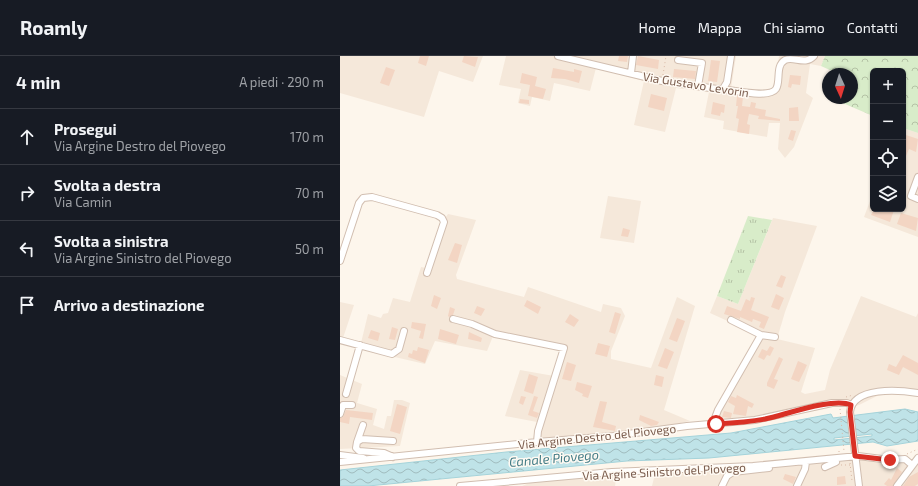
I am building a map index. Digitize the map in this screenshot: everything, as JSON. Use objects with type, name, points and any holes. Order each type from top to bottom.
[{"type":"street","name":"Via Gustavo Levorin","points":[[558,56],[662,81],[717,89],[724,87],[732,91],[769,93],[775,90],[777,86],[780,66],[783,61],[789,59],[805,61],[813,57]]},
{"type":"street","points":[[631,73],[633,56]]},
{"type":"street","points":[[724,87],[727,82],[731,56]]},
{"type":"street","points":[[678,60],[702,63],[698,86]]},
{"type":"street","points":[[918,177],[911,196],[918,199]]},
{"type":"street","points":[[340,261],[359,203],[363,198],[372,197],[437,215],[442,218],[444,222],[427,273]]},
{"type":"street","points":[[453,319],[472,324],[495,334],[564,348],[538,431],[537,442]]},
{"type":"street","points":[[732,320],[761,334],[775,337]]},
{"type":"street","points":[[340,340],[395,353],[399,350],[404,331]]},
{"type":"street","points":[[716,424],[715,418],[718,410],[761,334]]},
{"type":"street","points":[[346,394],[360,345]]},
{"type":"street","points":[[859,486],[853,456],[854,447],[850,412],[851,405],[858,398],[882,391],[897,390],[918,393]]},
{"type":"street","name":"Via Argine Destro del Piovego","points":[[340,462],[537,442],[613,436],[765,419],[826,404],[847,403],[851,405]]},
{"type":"street","points":[[340,414],[343,405],[352,405]]},
{"type":"street","points":[[363,425],[356,448],[359,451],[384,453],[394,457]]},
{"type":"street","points":[[357,442],[362,439],[393,441]]},
{"type":"street","points":[[340,455],[376,459]]},
{"type":"street","points":[[825,467],[830,464],[850,460],[853,456]]},
{"type":"street","name":"Via Argine Sinistro del Piovego","points":[[460,486],[612,472],[806,462],[853,456],[890,460],[905,459],[912,464]]},
{"type":"street","points":[[897,486],[918,458]]},
{"type":"street","points":[[797,486],[805,469],[806,462]]},
{"type":"street","name":"Via Argine Sinistro del Piovego","points":[[722,486],[727,476],[733,472],[756,471],[788,463]]},
{"type":"street","name":"Via Argine Sinistro del Piovego","points":[[503,486],[516,480]]},
{"type":"path","points":[[662,78],[666,56]]},
{"type":"path","points":[[840,408],[845,454]]},
{"type":"path","points":[[850,465],[853,486]]},
{"type":"shaded area","points":[[340,56],[483,56],[473,82],[439,71],[424,117],[340,93]]},
{"type":"shaded area","points":[[506,56],[736,56],[731,88],[770,91],[775,87],[779,56],[825,56],[821,66],[810,64],[806,93],[813,98],[794,147],[785,158],[778,149],[780,123],[769,123],[767,137],[723,129],[724,121],[704,117],[709,92],[676,88],[665,132],[634,125],[644,81],[596,68],[590,91],[554,83],[550,101],[532,97],[530,106],[518,103],[521,89],[499,85]]},
{"type":"shaded area","points":[[906,129],[918,133],[918,237],[864,217],[870,201],[870,212],[906,212]]},
{"type":"shaded area","points":[[608,196],[641,201],[634,243],[600,238]]},
{"type":"shaded area","points":[[448,214],[476,220],[456,275],[457,279],[524,297],[528,287],[601,312],[603,304],[621,308],[625,316],[611,351],[611,359],[651,368],[677,297],[695,306],[664,410],[690,421],[650,429],[610,434],[533,439],[537,422],[505,416],[520,370],[554,376],[562,350],[493,336],[487,351],[435,341],[425,364],[373,352],[361,343],[368,314],[381,318],[383,314],[388,313],[393,298],[410,302],[421,267],[426,268],[443,221]]},
{"type":"shaded area","points":[[773,218],[817,226],[785,312],[777,339],[815,348],[801,392],[805,394],[825,390],[830,370],[861,296],[916,317],[918,313],[918,395],[889,394],[877,396],[859,405],[847,408],[843,405],[834,405],[712,424],[711,420],[716,408],[757,337],[754,333],[710,313],[717,296],[738,304]]},
{"type":"shaded area","points":[[340,302],[354,305],[343,338],[343,345],[340,344]]},
{"type":"shaded area","points":[[340,375],[362,384],[357,403],[377,409],[373,425],[384,429],[387,416],[391,416],[394,400],[402,400],[410,403],[400,446],[340,449]]},
{"type":"shaded area","points":[[859,457],[912,462],[918,458],[918,486],[652,486],[656,470]]},
{"type":"shaded area","points":[[617,474],[615,486],[522,486],[537,480]]},
{"type":"green space","points":[[825,56],[918,56],[918,133],[906,129],[906,68],[870,68],[870,115],[845,104],[858,104],[858,68],[825,68],[821,66]]},
{"type":"green space","points":[[748,216],[772,220],[738,304],[717,296]]},
{"type":"water","name":"Canale Piovego","points":[[905,409],[918,412],[918,441],[887,446],[873,442],[709,458],[627,461],[368,486],[340,486],[340,470],[506,452],[731,433],[831,414],[833,418]],"holes":[[[872,434],[872,436],[834,440],[834,438]]]},
{"type":"building","points":[[420,56],[429,56],[426,66],[418,63]]},
{"type":"building","points":[[464,56],[478,57],[475,67],[462,62]]},
{"type":"building","points":[[619,56],[628,56],[627,62],[618,61]]},
{"type":"building","points":[[638,56],[659,60],[658,69],[636,65]]},
{"type":"building","points":[[711,60],[720,61],[717,82],[708,81]]},
{"type":"building","points":[[386,67],[395,70],[389,86],[380,83]]},
{"type":"building","points":[[553,68],[574,72],[574,69],[582,71],[579,83],[565,79],[551,78]]},
{"type":"building","points":[[674,69],[696,71],[695,79],[673,77]]},
{"type":"building","points":[[522,73],[537,77],[535,86],[546,89],[543,99],[528,96],[530,85],[520,83]]},
{"type":"building","points":[[790,75],[801,76],[800,85],[792,84],[791,88],[788,87]]},
{"type":"building","points":[[651,94],[667,98],[664,111],[648,107]]},
{"type":"building","points":[[737,96],[743,97],[742,106],[750,107],[751,102],[756,103],[755,108],[766,110],[765,116],[780,119],[780,121],[758,119],[759,116],[749,114],[747,124],[750,125],[749,134],[737,132],[739,119],[736,118],[738,106],[736,106]]},
{"type":"building","points":[[520,99],[529,100],[529,104],[519,103]]},
{"type":"building","points":[[713,102],[725,105],[724,113],[721,112],[720,116],[711,114]]},
{"type":"building","points":[[798,107],[799,121],[789,121],[789,108]]},
{"type":"building","points":[[791,130],[796,131],[793,141],[788,139]]},
{"type":"building","points":[[906,135],[918,139],[916,152],[909,149],[906,156]]},
{"type":"building","points":[[872,212],[893,212],[890,222],[871,215]]},
{"type":"building","points":[[901,213],[918,218],[916,231],[897,224]]},
{"type":"building","points":[[623,228],[630,230],[628,237],[621,236]]},
{"type":"building","points":[[455,243],[462,245],[457,263],[448,260]]},
{"type":"building","points":[[781,275],[786,277],[782,288],[776,286]]},
{"type":"building","points":[[776,294],[784,298],[779,310],[771,307]]},
{"type":"building","points":[[434,295],[441,298],[437,309],[431,306]]},
{"type":"building","points":[[751,297],[755,298],[751,310],[769,317],[764,329],[759,327],[761,322],[753,319],[752,322],[740,317],[740,319],[724,314],[727,306],[741,311],[746,299],[750,301]]},
{"type":"building","points":[[527,300],[541,307],[538,314],[524,306]]},
{"type":"building","points":[[477,306],[485,309],[481,316],[474,313]]},
{"type":"building","points":[[450,307],[455,309],[453,315],[449,317],[448,316]]},
{"type":"building","points":[[615,312],[621,314],[615,334],[609,332]]},
{"type":"building","points":[[570,314],[579,320],[574,327],[565,322]]},
{"type":"building","points":[[677,318],[685,321],[677,342],[669,339]]},
{"type":"building","points":[[412,322],[426,324],[423,339],[419,338],[421,331],[411,328]]},
{"type":"building","points":[[392,327],[398,329],[395,340],[389,339]]},
{"type":"building","points":[[440,329],[459,335],[456,344],[438,339]]},
{"type":"building","points":[[371,330],[380,333],[378,341],[368,338]]},
{"type":"building","points":[[469,332],[482,338],[481,342],[468,339]]},
{"type":"building","points":[[598,343],[610,346],[607,357],[595,354]]},
{"type":"building","points":[[770,346],[774,348],[770,356],[767,355],[764,360],[758,357],[762,349],[767,351]]},
{"type":"building","points":[[418,347],[429,350],[425,363],[408,357],[409,353],[412,354],[413,350],[417,351]]},
{"type":"building","points":[[665,348],[674,352],[667,369],[658,366]]},
{"type":"building","points":[[903,355],[918,363],[918,375],[903,367],[899,375],[887,370],[889,364],[896,367]]},
{"type":"building","points":[[779,357],[783,359],[774,379],[778,380],[774,389],[767,386],[767,383]]},
{"type":"building","points":[[798,361],[807,365],[799,382],[791,379]]},
{"type":"building","points":[[567,362],[576,365],[571,381],[562,379]]},
{"type":"building","points":[[529,374],[538,377],[533,394],[524,391]]},
{"type":"building","points":[[656,375],[664,377],[662,387],[654,385]]},
{"type":"building","points":[[577,382],[592,386],[588,398],[582,396],[583,394],[575,390]]},
{"type":"building","points":[[737,395],[754,404],[752,408],[748,406],[746,416],[733,414],[735,406],[728,402],[731,396],[736,398]]},
{"type":"building","points":[[521,396],[526,397],[523,405],[519,403]]},
{"type":"building","points":[[534,396],[538,397],[533,411],[539,413],[537,418],[528,415]]},
{"type":"building","points":[[600,401],[607,402],[602,422],[616,426],[615,431],[593,427]]},
{"type":"building","points":[[397,404],[407,407],[400,434],[390,431]]},
{"type":"building","points":[[346,410],[373,413],[372,420],[350,417],[349,424],[340,422],[340,418],[343,417]]},
{"type":"building","points":[[724,411],[732,413],[731,418],[722,417]]},
{"type":"building","points":[[640,415],[659,422],[657,425],[651,426],[639,420]]},
{"type":"building","points":[[897,468],[902,472],[893,486],[887,486],[884,484],[889,478],[891,480]]},
{"type":"building","points":[[918,472],[918,484],[915,486],[903,486],[909,477]]},
{"type":"building","points":[[785,474],[796,477],[793,484],[783,479]]},
{"type":"building","points":[[845,476],[846,484],[837,485],[837,477]]},
{"type":"route","points":[[716,424],[765,419],[821,405],[847,403],[851,405],[850,412],[855,456],[890,460]]}]
